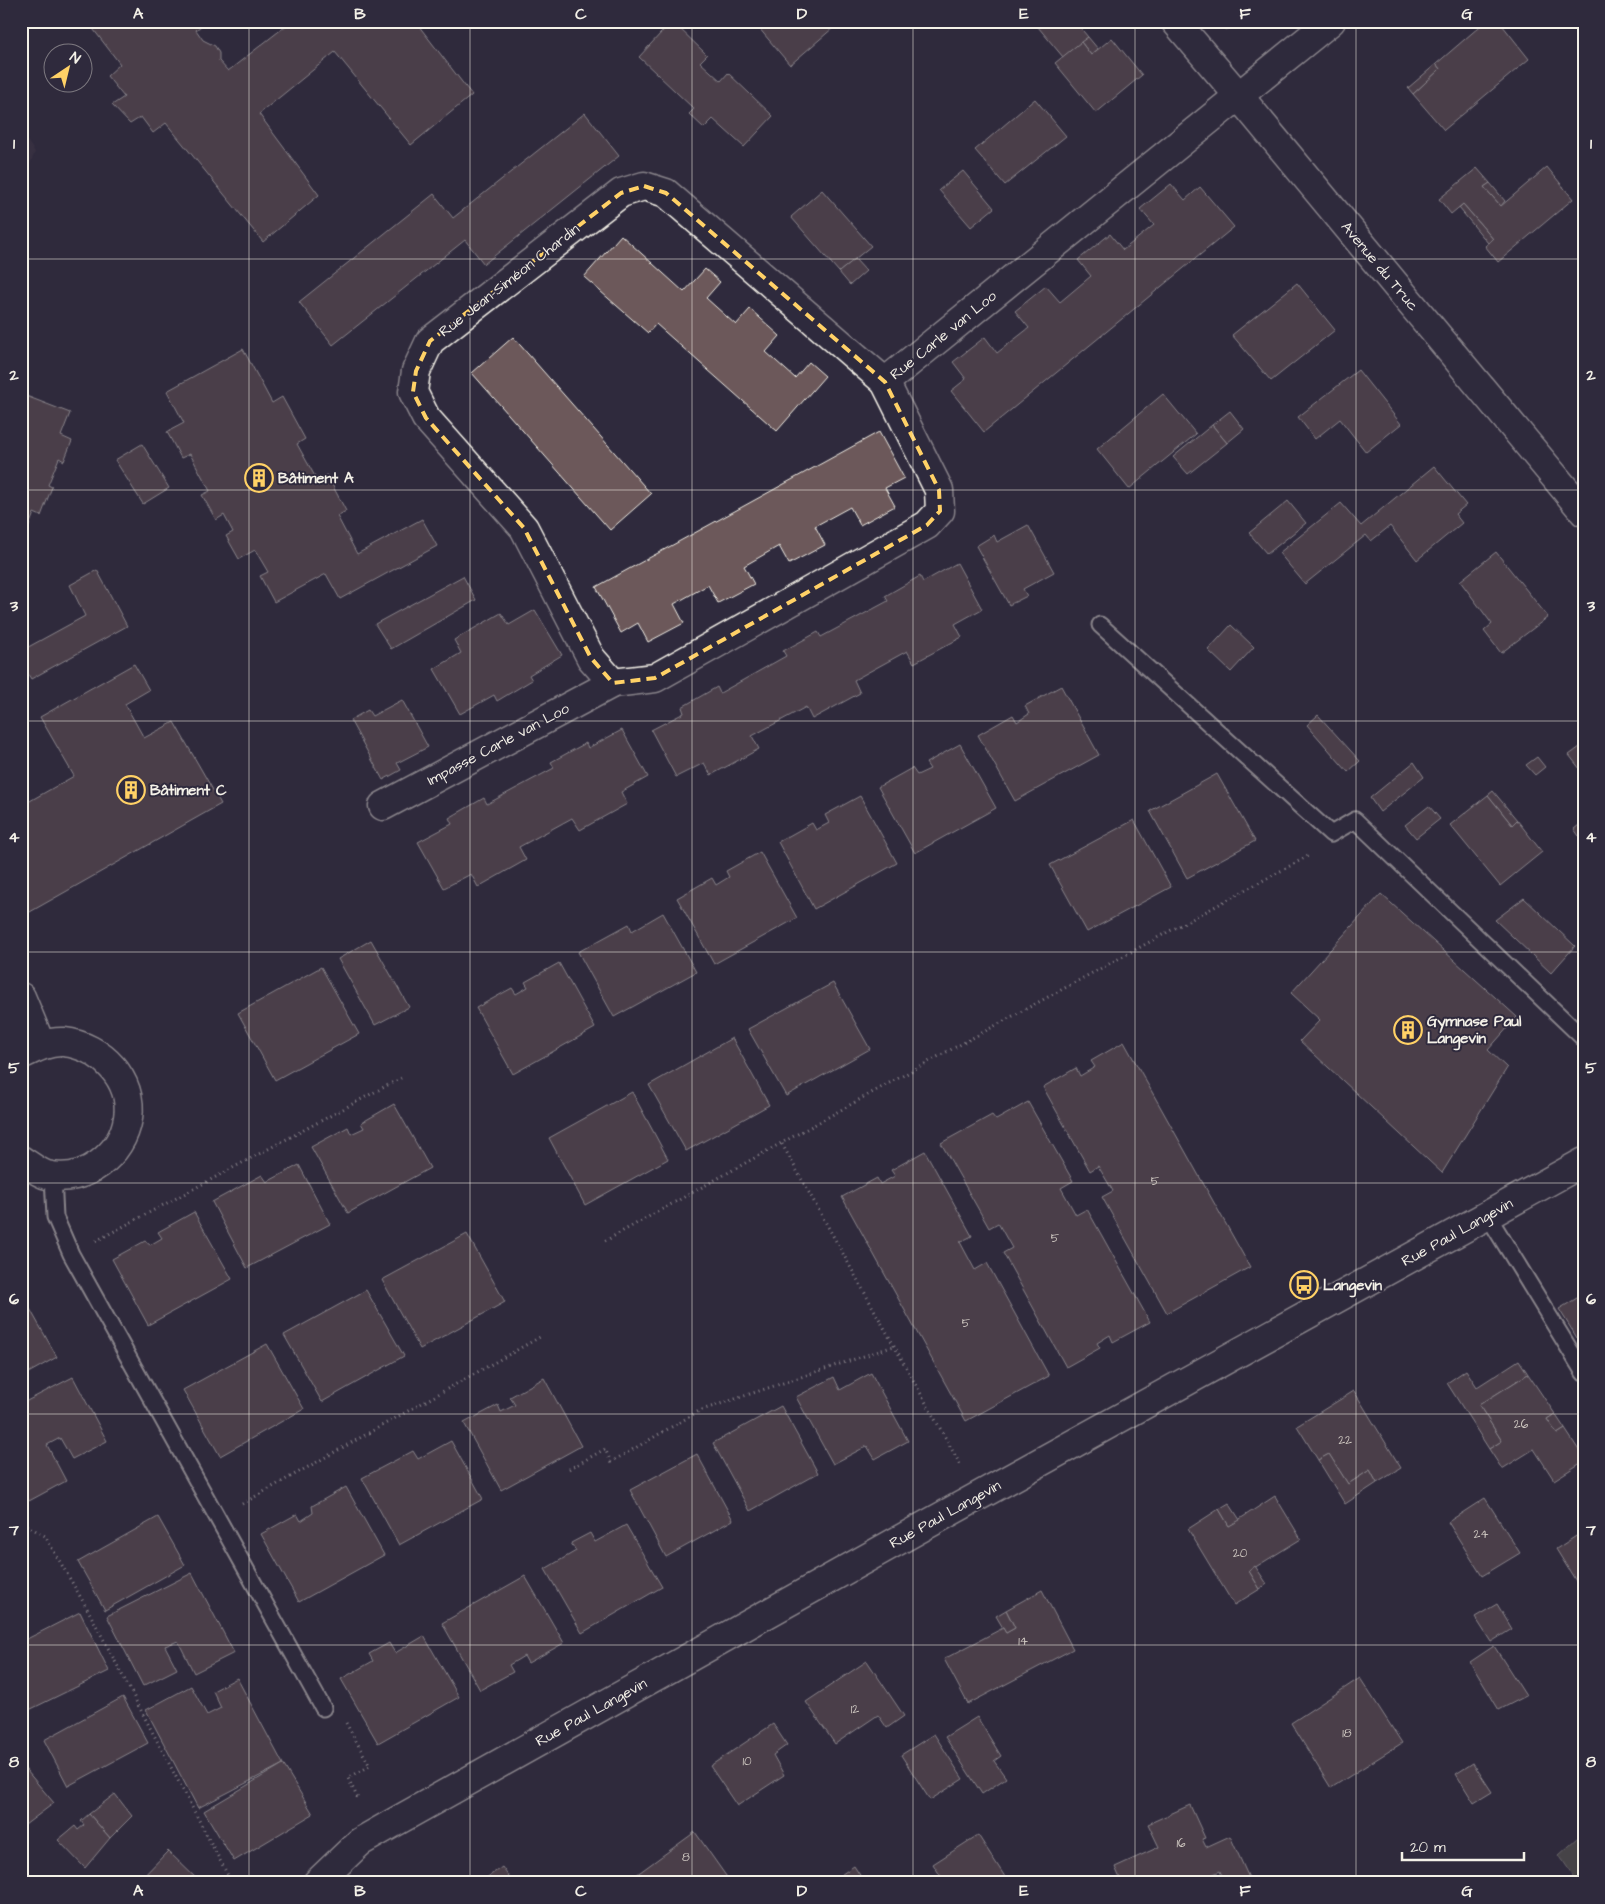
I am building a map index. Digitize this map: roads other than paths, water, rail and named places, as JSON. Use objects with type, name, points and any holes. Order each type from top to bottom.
[{"type":"street","name":"Avenue du Truc","points":[[1175,21],[1584,512]]},
{"type":"street","name":"Rue Carle van Loo","points":[[613,683],[655,678],[927,525],[940,511],[939,490],[885,382],[1331,21]]},
{"type":"street","name":"Rue Jean-Siméon Chardin","points":[[613,683],[591,658],[524,528],[426,418],[413,392],[416,372],[430,341],[621,193],[644,186],[666,193],[885,382]]},
{"type":"street","name":"Impasse Carle van Loo","points":[[383,806],[613,683]]},
{"type":"street","points":[[21,997],[31,1050],[63,1042],[84,1046],[103,1057],[118,1074],[127,1095],[128,1118],[121,1139],[108,1158],[90,1170],[68,1177],[46,1175],[23,1167]]},
{"type":"street","name":"Rue Paul Langevin","points":[[317,1883],[360,1842],[961,1505],[1584,1162]]},
{"type":"lane","points":[[1100,625],[1331,834],[1355,820],[1584,1039]]},
{"type":"lane","points":[[53,1176],[55,1217],[71,1254],[323,1708]]},
{"type":"lane","points":[[1488,1216],[1584,1373]]},
{"type":"place","name":"Bâtiment A","points":[[259,478]]},
{"type":"place","name":"Bâtiment C","points":[[131,790]]},
{"type":"place","name":"Gymnase Paul Langevin","points":[[1408,1030]]},
{"type":"place","name":"Langevin","points":[[1304,1285]]}]
